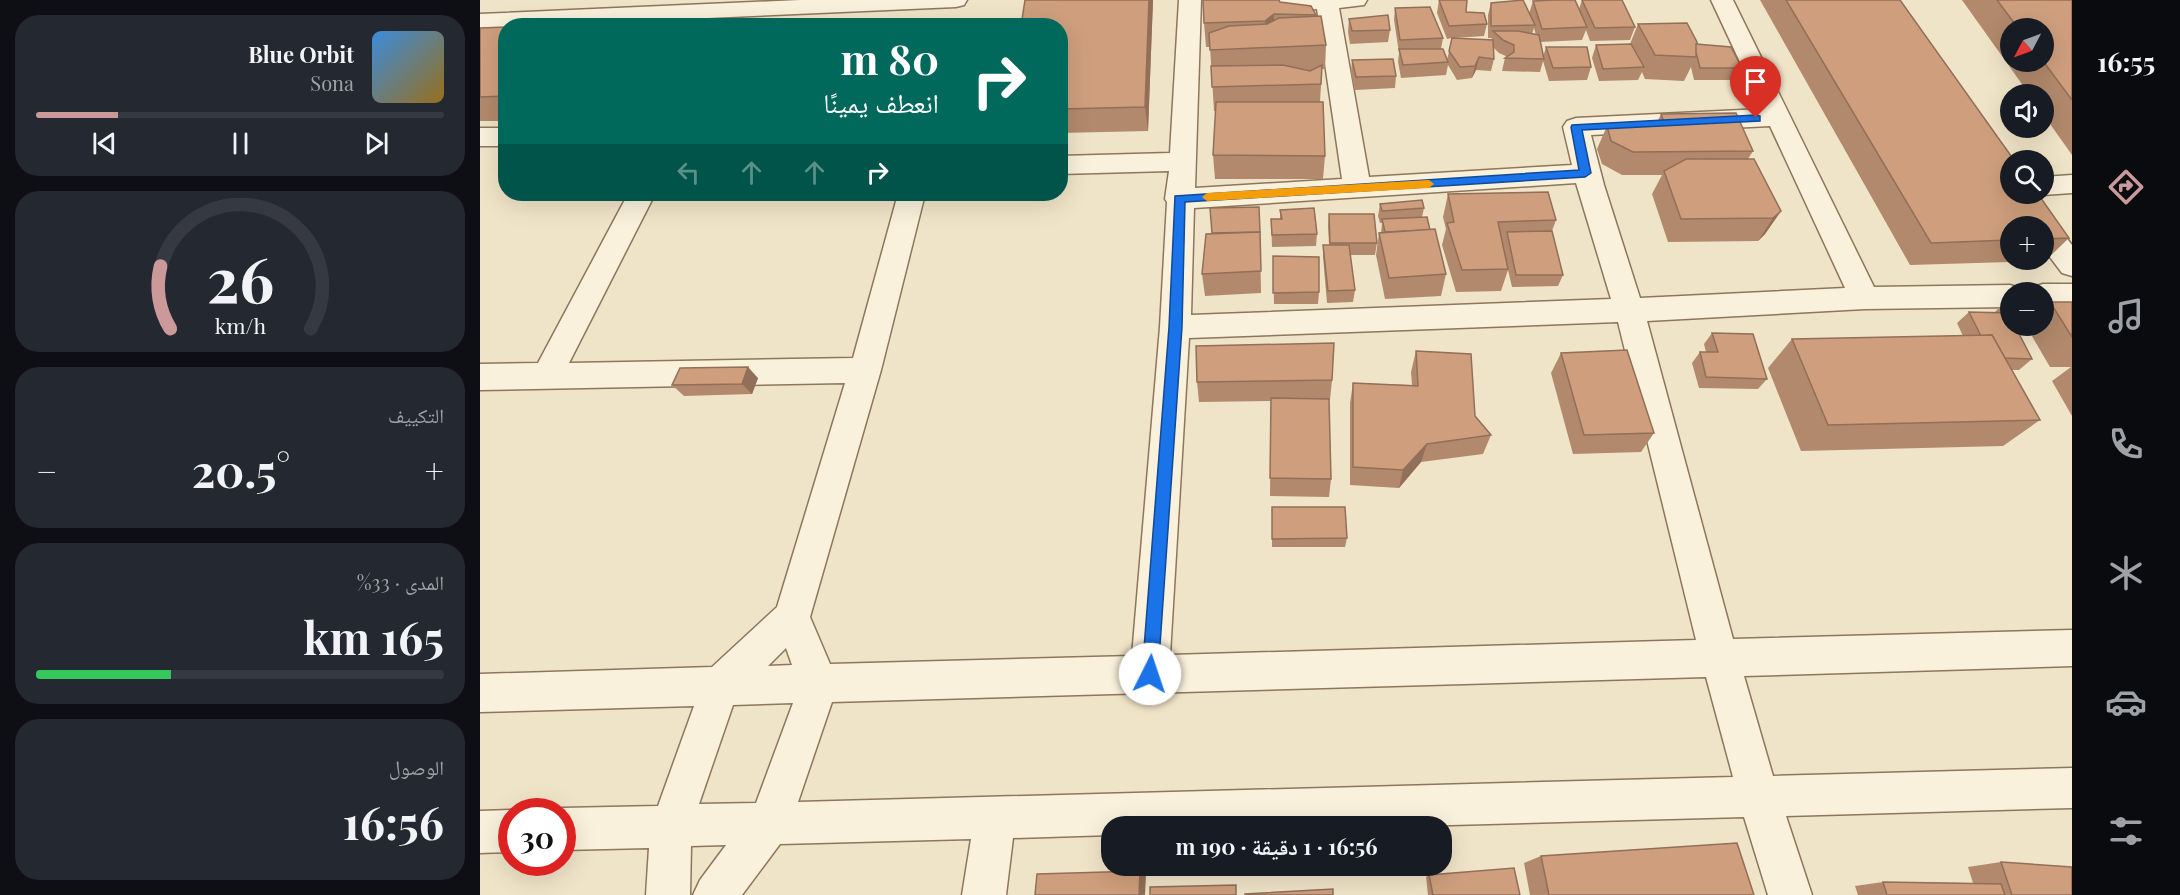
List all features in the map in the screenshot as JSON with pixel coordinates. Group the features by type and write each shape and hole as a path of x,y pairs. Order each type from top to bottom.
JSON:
{"street":[{"path":"502,18 566,9 735,18 956,0"},
{"path":"956,18 960,0"},
{"path":"1150,674 1175,327 1179,198 1204,7 1356,0"},
{"path":"1722,0 1865,298"},
{"path":"1327,2 1357,189"},
{"path":"480,21 498,18"},
{"path":"1778,117 1576,127 1585,173 1630,310 1757,797 1790,895"},
{"path":"480,137 498,137"},
{"path":"1068,165 1182,162"},
{"path":"1179,198 1357,189 1585,173"},
{"path":"2054,185 2072,184"},
{"path":"547,375 637,201"},
{"path":"669,895 670,826 720,686 792,617 865,370 910,201"},
{"path":"2054,242 2072,265"},
{"path":"2054,295 2072,295"},
{"path":"1175,327 1630,310 1865,298 2000,296"},
{"path":"480,376 865,370"},
{"path":"715,895 769,824 819,684 792,617"},
{"path":"480,693 2072,648"},
{"path":"576,829 2072,788"},
{"path":"984,895 995,818"},
{"path":"480,832 498,831"}],"building":[{"path":"1025,0 1149,0 1145,107 1068,109 1068,18 1022,18"},
{"path":"1203,0 1279,0 1311,6 1316,15 1274,14 1265,21 1204,23"},
{"path":"1439,0 1467,0 1466,12 1484,13 1487,24 1449,26"},
{"path":"1523,0 1535,25 1491,26 1491,3"},
{"path":"1575,0 1587,27 1542,29 1533,1"},
{"path":"1582,0 1622,0 1635,27 1595,28"},
{"path":"1786,0 1900,0 2007,150 2000,150 2000,204 2045,204 2054,216 2000,216 2000,240 1931,243"},
{"path":"1997,0 2072,0 2072,100 2051,72 2054,72 2054,18 2010,18"},
{"path":"1430,7 1443,38 1400,40 1395,8"},
{"path":"1388,15 1390,30 1352,31 1349,19"},
{"path":"1321,16 1326,45 1210,50 1209,33 1229,26 1267,24 1279,18"},
{"path":"1687,23 1697,42 1696,57 1655,55 1638,24"},
{"path":"498,27 498,96 480,97 480,28"},
{"path":"1493,31 1518,31 1539,35 1544,59 1505,58 1514,52 1514,45 1503,40"},
{"path":"1452,38 1493,40 1494,59 1479,57 1475,66 1460,67 1449,51"},
{"path":"1631,44 1644,67 1603,69 1596,45"},
{"path":"1696,44 1731,47 1742,68 1700,68"},
{"path":"1546,47 1587,47 1591,67 1553,68"},
{"path":"1399,49 1443,49 1448,62 1403,65"},
{"path":"1393,59 1396,76 1356,77 1352,60"},
{"path":"1283,65 1310,71 1322,65 1321,84 1212,87 1211,66"},
{"path":"1216,102 1323,102 1325,156 1213,155"},
{"path":"1736,113 1753,151 1633,152 1611,141 1607,126 1665,125 1661,114"},
{"path":"1686,159 1754,159 1781,211 1773,218 1681,219 1664,171"},
{"path":"1548,192 1556,220 1498,222 1508,269 1462,270 1447,223 1454,222 1448,194"},
{"path":"1422,200 1424,208 1382,211 1380,204"},
{"path":"1259,207 1260,232 1212,233 1210,208"},
{"path":"1314,208 1317,234 1272,235 1271,219 1282,219 1280,210"},
{"path":"1329,214 1374,214 1377,243 1330,243"},
{"path":"1427,217 1430,230 1385,232 1382,219"},
{"path":"2054,217 2069,238 2054,239"},
{"path":"1435,229 1446,274 1389,278 1379,233"},
{"path":"1552,231 1563,275 1516,275 1507,232"},
{"path":"1260,232 1261,271 1202,274 1206,234"},
{"path":"1323,245 1349,245 1355,290 1328,291"},
{"path":"1273,256 1319,257 1319,292 1273,293"},
{"path":"2054,302 2072,302 2072,337 2054,308"},
{"path":"1969,312 2000,313 2000,336 2020,336 2032,359 2005,358 1992,335 1981,336"},
{"path":"1712,333 1753,334 1767,379 1706,377 1700,352 1718,352"},
{"path":"1992,335 2040,420 1828,425 1792,339"},
{"path":"1334,343 1332,380 1197,382 1196,346"},
{"path":"1627,350 1654,433 1584,435 1561,353"},
{"path":"1416,351 1471,354 1475,416 1491,435 1427,444 1403,470 1353,467 1353,383 1418,386"},
{"path":"748,367 742,384 672,385 680,368"},
{"path":"1271,398 1329,399 1331,479 1270,478"},
{"path":"1272,507 1345,507 1347,538 1272,539"},
{"path":"1737,843 1754,895 1549,895 1541,856"},
{"path":"2001,862 2072,867 2072,895 2012,895"},
{"path":"1514,868 1520,895 1433,895 1429,876 1452,876 1452,873"},
{"path":"1101,872 1101,876 1140,876 1139,895 1035,895 1037,874"},
{"path":"1883,882 2001,884 2005,895 1887,895"},
{"path":"1236,885 1236,895 1150,895 1150,887"},
{"path":"1333,889 1333,895 1245,895 1245,894"}],"slow traffic":[{"path":"1207,197 1429,184"}],"route":[{"path":"1150,674 1175,327 1179,198 1357,189 1585,173 1576,127 1756,118"}]}
